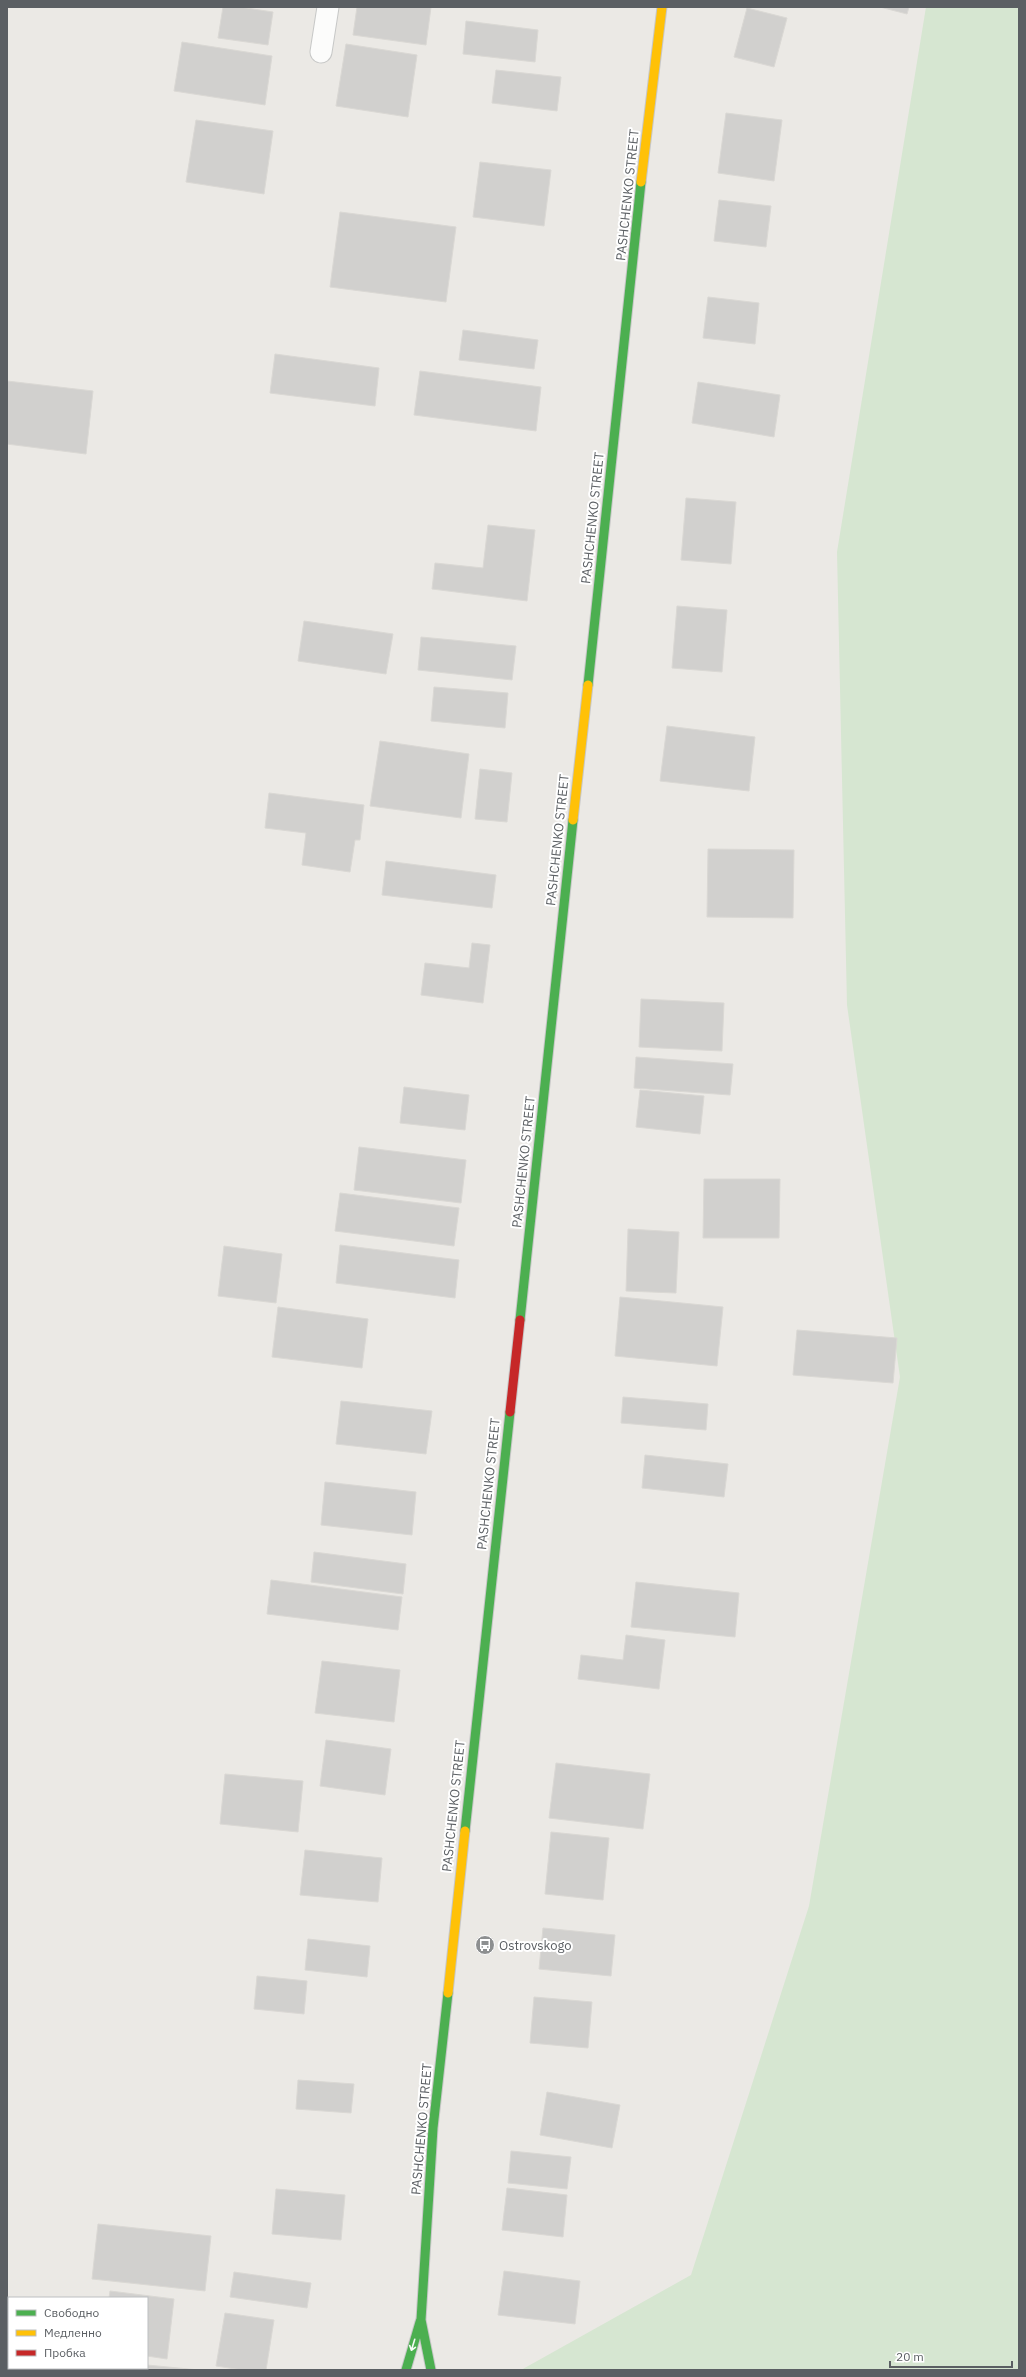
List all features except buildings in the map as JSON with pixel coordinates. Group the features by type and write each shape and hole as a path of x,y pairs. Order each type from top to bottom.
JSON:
{"street":[{"name":"PASHCHENKO STREET","path":"421,2320 433,2128 451,1941 662,7"},
{"path":"406,2370 421,2320"},
{"path":"421,2320 431,2370"}],"lane":[{"path":"321,52 328,7"}],"green space":[{"path":"926,7 1019,7 1019,2370 521,2370 691,2275 809,1906 900,1377 847,1005 837,552"}],"traffic: fast":[{"path":"588,685 641,182"},
{"path":"520,1320 573,820"},
{"path":"465,1831 510,1412"},
{"path":"431,2370 421,2320 433,2128 448,1993"},
{"path":"406,2370 420,2322"}],"traffic: slow":[{"path":"641,182 662,7"},
{"path":"573,820 588,685"},
{"path":"448,1993 465,1831"}],"traffic: jam":[{"path":"510,1412 520,1320"}],"place":[{"name":"Ostrovskogo","path":"485,1945"}]}
